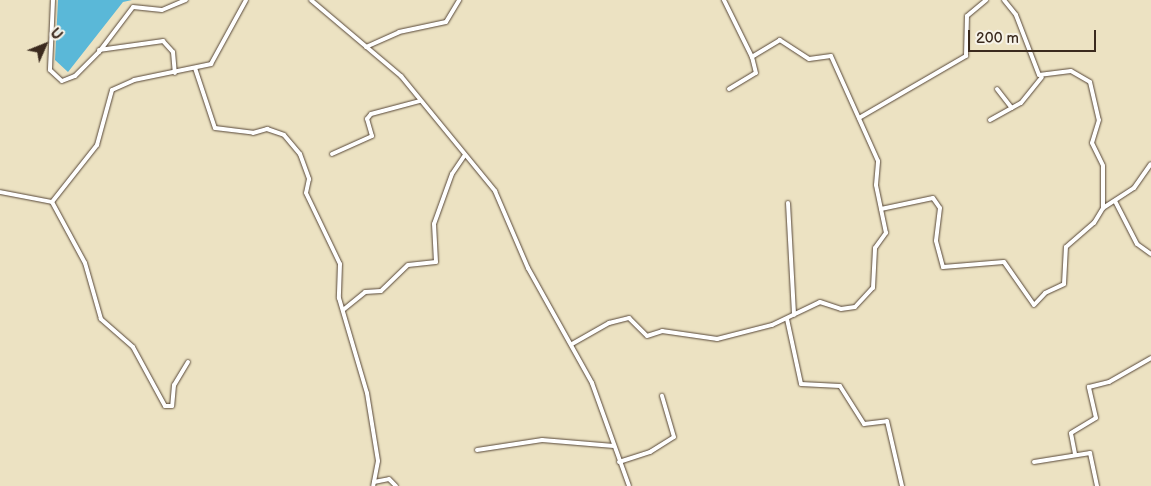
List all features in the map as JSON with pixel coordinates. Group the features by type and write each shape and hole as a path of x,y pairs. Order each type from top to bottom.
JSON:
{"street":[{"path":"53,0 50,70 54,77 62,81 75,76 100,50 134,8 162,10 186,0"},
{"path":"52,202 97,145 112,90 134,80 195,68 217,58 225,32 246,0"},
{"path":"311,0 402,76 464,156 495,191 528,268 572,344 629,486"},
{"path":"366,47 399,32 446,22 460,0"},
{"path":"724,0 740,41 752,57 756,73 729,89"},
{"path":"859,118 966,56 967,16 986,0"},
{"path":"1004,0 1016,15 1042,77"},
{"path":"572,344 624,319 633,319 647,336 662,331 708,340 787,319 820,302 849,309 870,294 874,248 886,233 881,209 877,154 831,56 808,60 780,40 752,57"},
{"path":"100,50 163,42 173,52 175,73"},
{"path":"195,68 215,128 253,133 267,129 284,135 300,154 309,179 306,193 340,264 338,288 367,393 378,461 373,484"},
{"path":"881,209 933,198 940,208 936,241 943,267 1004,262 1034,305 1045,293 1064,284 1066,247 1094,223 1102,208 1103,166 1092,143 1099,120 1090,82 1071,71 1042,77 1023,102 990,120"},
{"path":"997,89 1012,108"},
{"path":"332,154 372,136 367,119 371,114 420,101"},
{"path":"343,310 366,292 381,291 408,265 436,262 434,224 449,182 464,156"},
{"path":"1102,208 1134,188 1151,164"},
{"path":"0,192 52,202"},
{"path":"1115,201 1137,244 1151,254"},
{"path":"52,202 85,263 101,319 133,347 165,406 172,406 174,385 188,362"},
{"path":"788,203 794,315"},
{"path":"787,319 801,384 840,386 866,425 887,421 902,486"},
{"path":"1075,454 1071,432 1096,418 1089,388 1109,382 1151,358"},
{"path":"619,462 650,452 674,436 662,396"},
{"path":"477,450 542,440 614,446"},
{"path":"1034,462 1075,454 1094,457 1097,486"},
{"path":"373,484 388,479 396,486"}],"water":[{"path":"58,0 132,0 123,2 68,72 55,60"}]}
